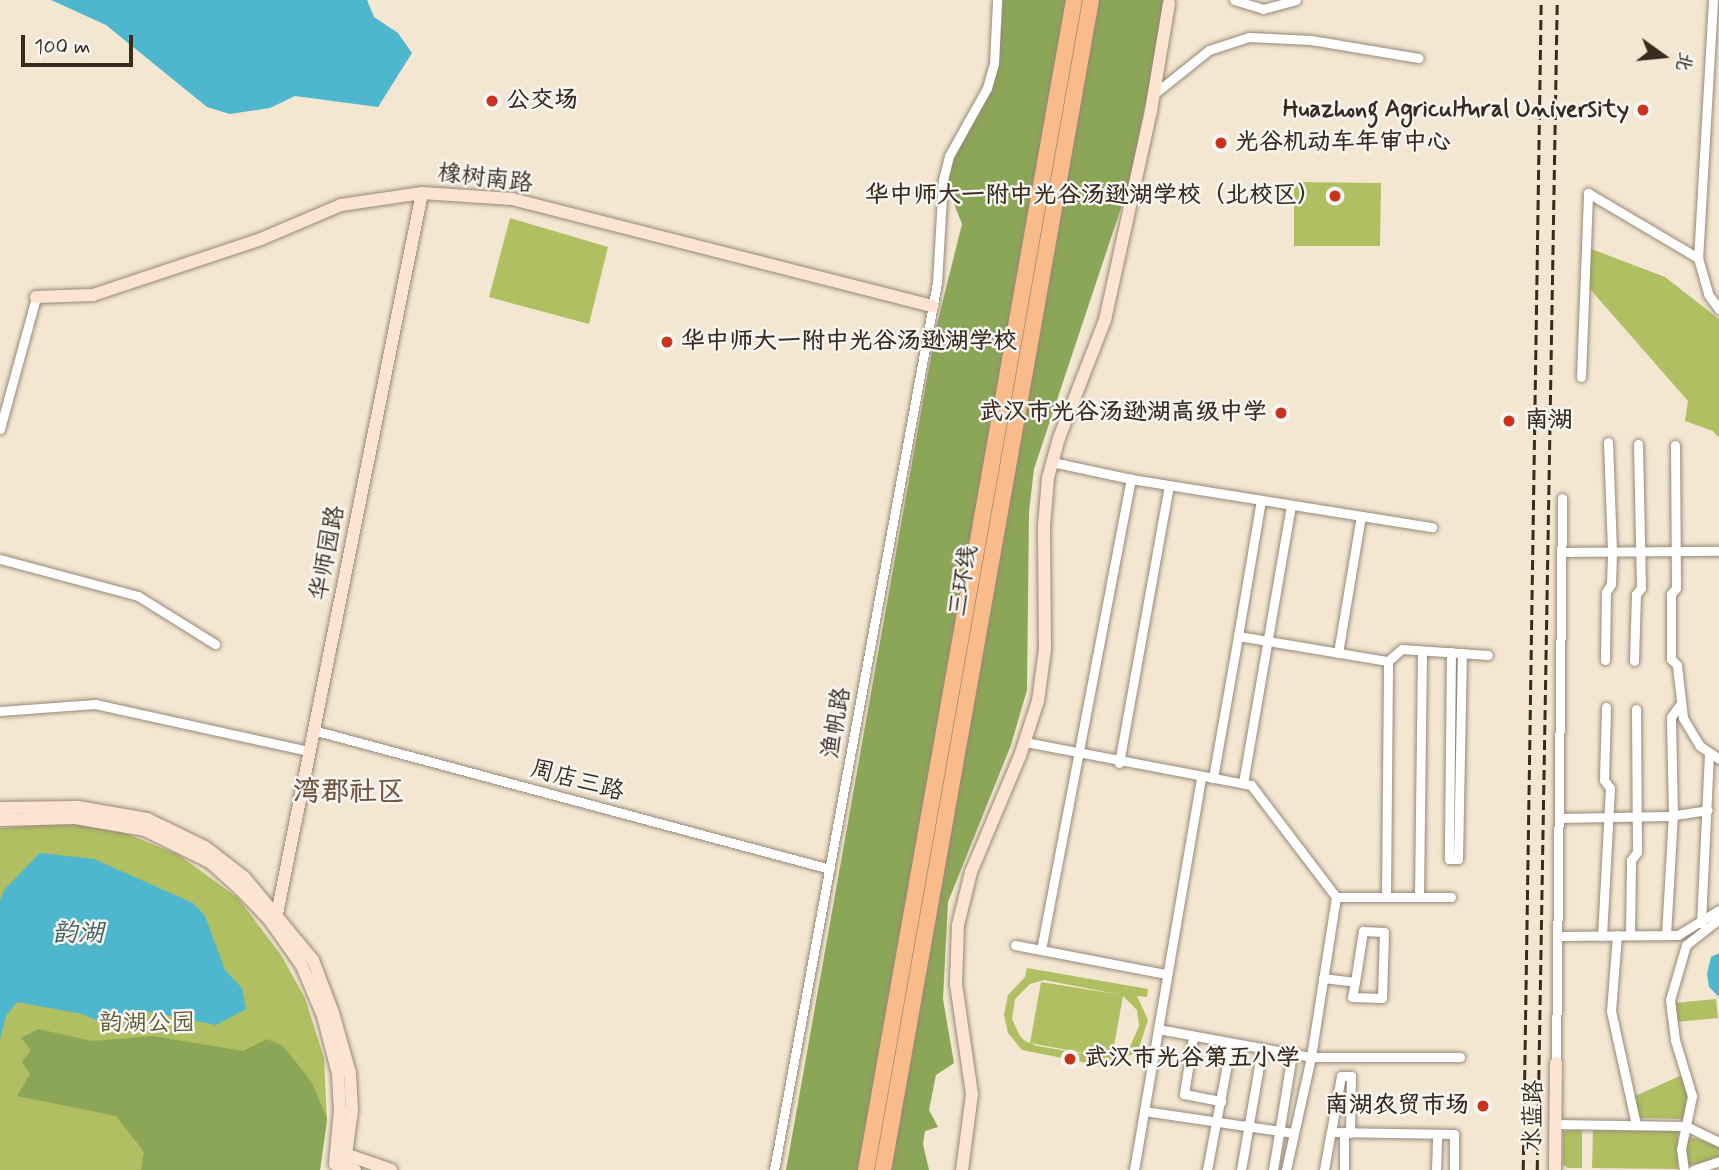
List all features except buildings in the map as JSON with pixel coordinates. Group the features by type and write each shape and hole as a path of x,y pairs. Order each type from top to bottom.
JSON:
{"highway":[{"name":"三环线","path":"866,1170 1074,0"},
{"name":"三环线","path":"883,1170 1091,0"}],"street":[{"name":"渔帆路","path":"774,1170 937,283 943,180 953,146 987,88 994,64 997,0"},
{"path":"1234,0 1263,9 1296,0"},
{"path":"1713,0 1698,258 1708,294 1719,309"},
{"path":"962,1170 972,1094 956,984 958,925 971,872 1025,742 1044,664 1044,526 1052,462 1101,334 1154,94 1171,1"},
{"path":"1154,94 1209,50 1249,37 1311,40 1419,58"},
{"name":"橡树南路","path":"36,297 93,295 261,239 341,205 422,193 512,199 933,306"},
{"name":"华师园路","path":"273,916 422,193"},
{"path":"1581,377 1588,193 1698,258"},
{"path":"0,429 36,297"},
{"path":"1605,660 1606,592 1611,584 1612,551 1608,442"},
{"path":"1634,661 1641,551 1638,444"},
{"path":"1675,445 1677,551 1671,659 1677,665 1679,706 1691,733 1709,754 1719,759"},
{"path":"1052,462 1131,480 1432,527"},
{"path":"1041,950 1075,753 1131,480"},
{"path":"1119,763 1170,486"},
{"path":"1556,1063 1562,498"},
{"path":"1213,778 1261,500"},
{"path":"1243,783 1292,505"},
{"path":"1338,653 1361,516"},
{"path":"1561,552 1719,551"},
{"path":"0,559 138,596 215,644"},
{"path":"1238,636 1388,662"},
{"path":"1386,897 1388,662 1402,649 1488,655"},
{"path":"1419,897 1422,650"},
{"path":"1455,743 1449,859 1458,859 1456,653"},
{"path":"0,711 95,704 309,751"},
{"path":"1666,935 1673,816 1671,717 1679,706"},
{"path":"1602,936 1611,788 1604,780 1606,707"},
{"path":"1630,935 1638,817 1636,709"},
{"name":"周店三路","path":"313,730 830,869"},
{"path":"1025,742 1119,763 1251,785 1336,897 1311,1057 1286,1170"},
{"path":"1701,923 1709,754"},
{"path":"1134,1170 1201,777"},
{"path":"0,808 78,807 148,819 205,847 244,877 273,916 313,960 342,1041 352,1110 342,1164 391,1170"},
{"path":"1559,818 1673,816 1707,810"},
{"path":"0,820 75,818 145,830 210,862 273,916"},
{"path":"1336,897 1451,897"},
{"path":"1558,936 1687,933 1719,910"},
{"path":"1684,1170 1681,1149 1692,1096 1675,1040 1670,1000 1686,946 1719,919"},
{"path":"1363,931 1384,932 1382,998 1352,998 1354,982 1363,931"},
{"path":"1617,935 1609,989 1611,1011 1636,1125"},
{"path":"1015,945 1166,974"},
{"path":"1323,978 1354,982"},
{"path":"1158,1029 1311,1057 1460,1057"},
{"path":"1193,1037 1184,1094 1221,1101"},
{"path":"1207,1170 1231,1043"},
{"path":"1241,1170 1262,1049"},
{"path":"1273,1170 1292,1054"},
{"path":"1347,1076 1348,1057"},
{"name":"水蓝路","path":"1555,1170 1556,1063"},
{"path":"1324,1170 1342,1076 1351,1076 1344,1170"},
{"path":"1144,1111 1248,1129 1293,1133"},
{"path":"1555,1124 1686,1126 1719,1142"},
{"path":"1331,1132 1454,1134 1454,1170"},
{"path":"1436,1170 1437,1134"},
{"path":"1693,1170 1719,1161"}],"green space":[{"path":"1003,0 1163,0 1165,7 1130,181 1034,469 1029,512 1027,690 1011,745 948,902 943,999 954,1063 936,1075 929,1110 938,1127 925,1131 923,1144 929,1170 786,1170 936,328 962,224 945,181 961,134 987,99 999,62"},
{"path":"1294,182 1381,183 1380,246 1294,246"},
{"path":"510,218 608,247 589,324 489,297"},
{"path":"1581,245 1665,277 1719,319 1719,438 1713,431 1685,421 1688,401 1583,281"},
{"name":"韵湖公园","path":"68,823 120,831 179,855 238,898 281,955 305,998 324,1058 327,1122 320,1170 0,1170 0,828"},
{"path":"1027,968 1148,989 1147,997 1137,996 1148,1020 1138,1051 1107,1067 1022,1050 1008,1033 1004,1015 1008,995 1025,977","holes":["1044,980 1122,995 1041,982 1030,1043 1110,1058 1037,1046 1025,1041 1020,1036 1012,1019 1015,999 1030,984","1123,996 1137,1010 1139,1026 1129,1049 1112,1057"]},
{"path":"1716,999 1718,1018 1677,1022 1675,1003"},
{"path":"38,1029 92,1041 153,1036 243,1051 267,1039 283,1046 311,1081 327,1118 320,1170 141,1170 144,1152 116,1116 17,1096 30,1074 22,1062 31,1050 21,1038"},
{"path":"1684,1074 1689,1096 1684,1119 1638,1118 1633,1097"},
{"path":"1582,1130 1582,1168 1568,1168 1563,1165 1563,1131"},
{"path":"1593,1130 1678,1131 1678,1169 1592,1168"},
{"path":"1686,1136 1719,1145 1719,1159 1685,1166"}],"water":[{"path":"51,0 367,0 374,17 398,33 412,53 378,107 295,96 270,108 230,114 207,107 106,25"},
{"name":"韵湖","path":"40,853 94,859 193,903 205,916 225,970 242,988 246,1009 216,1025 145,1011 108,1025 82,1014 17,1002 6,1016 0,1039 0,900 5,889"},
{"path":"1719,953 1719,997 1709,987 1707,974 1711,957"}],"railway":[{"path":"1523,1170 1541,0"},
{"path":"1537,1170 1557,0"}],"place":[{"name":"公交场","path":"492,101"},
{"name":"Huazhong Agricultural University","path":"1643,110"},
{"name":"光谷机动车年审中心","path":"1221,143"},
{"name":"华中师大一附中光谷汤逊湖学校（北校区）","path":"1335,196"},
{"name":"华中师大一附中光谷汤逊湖学校","path":"667,342"},
{"name":"武汉市光谷汤逊湖高级中学","path":"1281,413"},
{"name":"南湖","path":"1509,421"},
{"name":"武汉市光谷第五小学","path":"1070,1059"},
{"name":"南湖农贸市场","path":"1483,1106"}],"district":[{"name":"湾郡社区","path":"349,793"}]}
